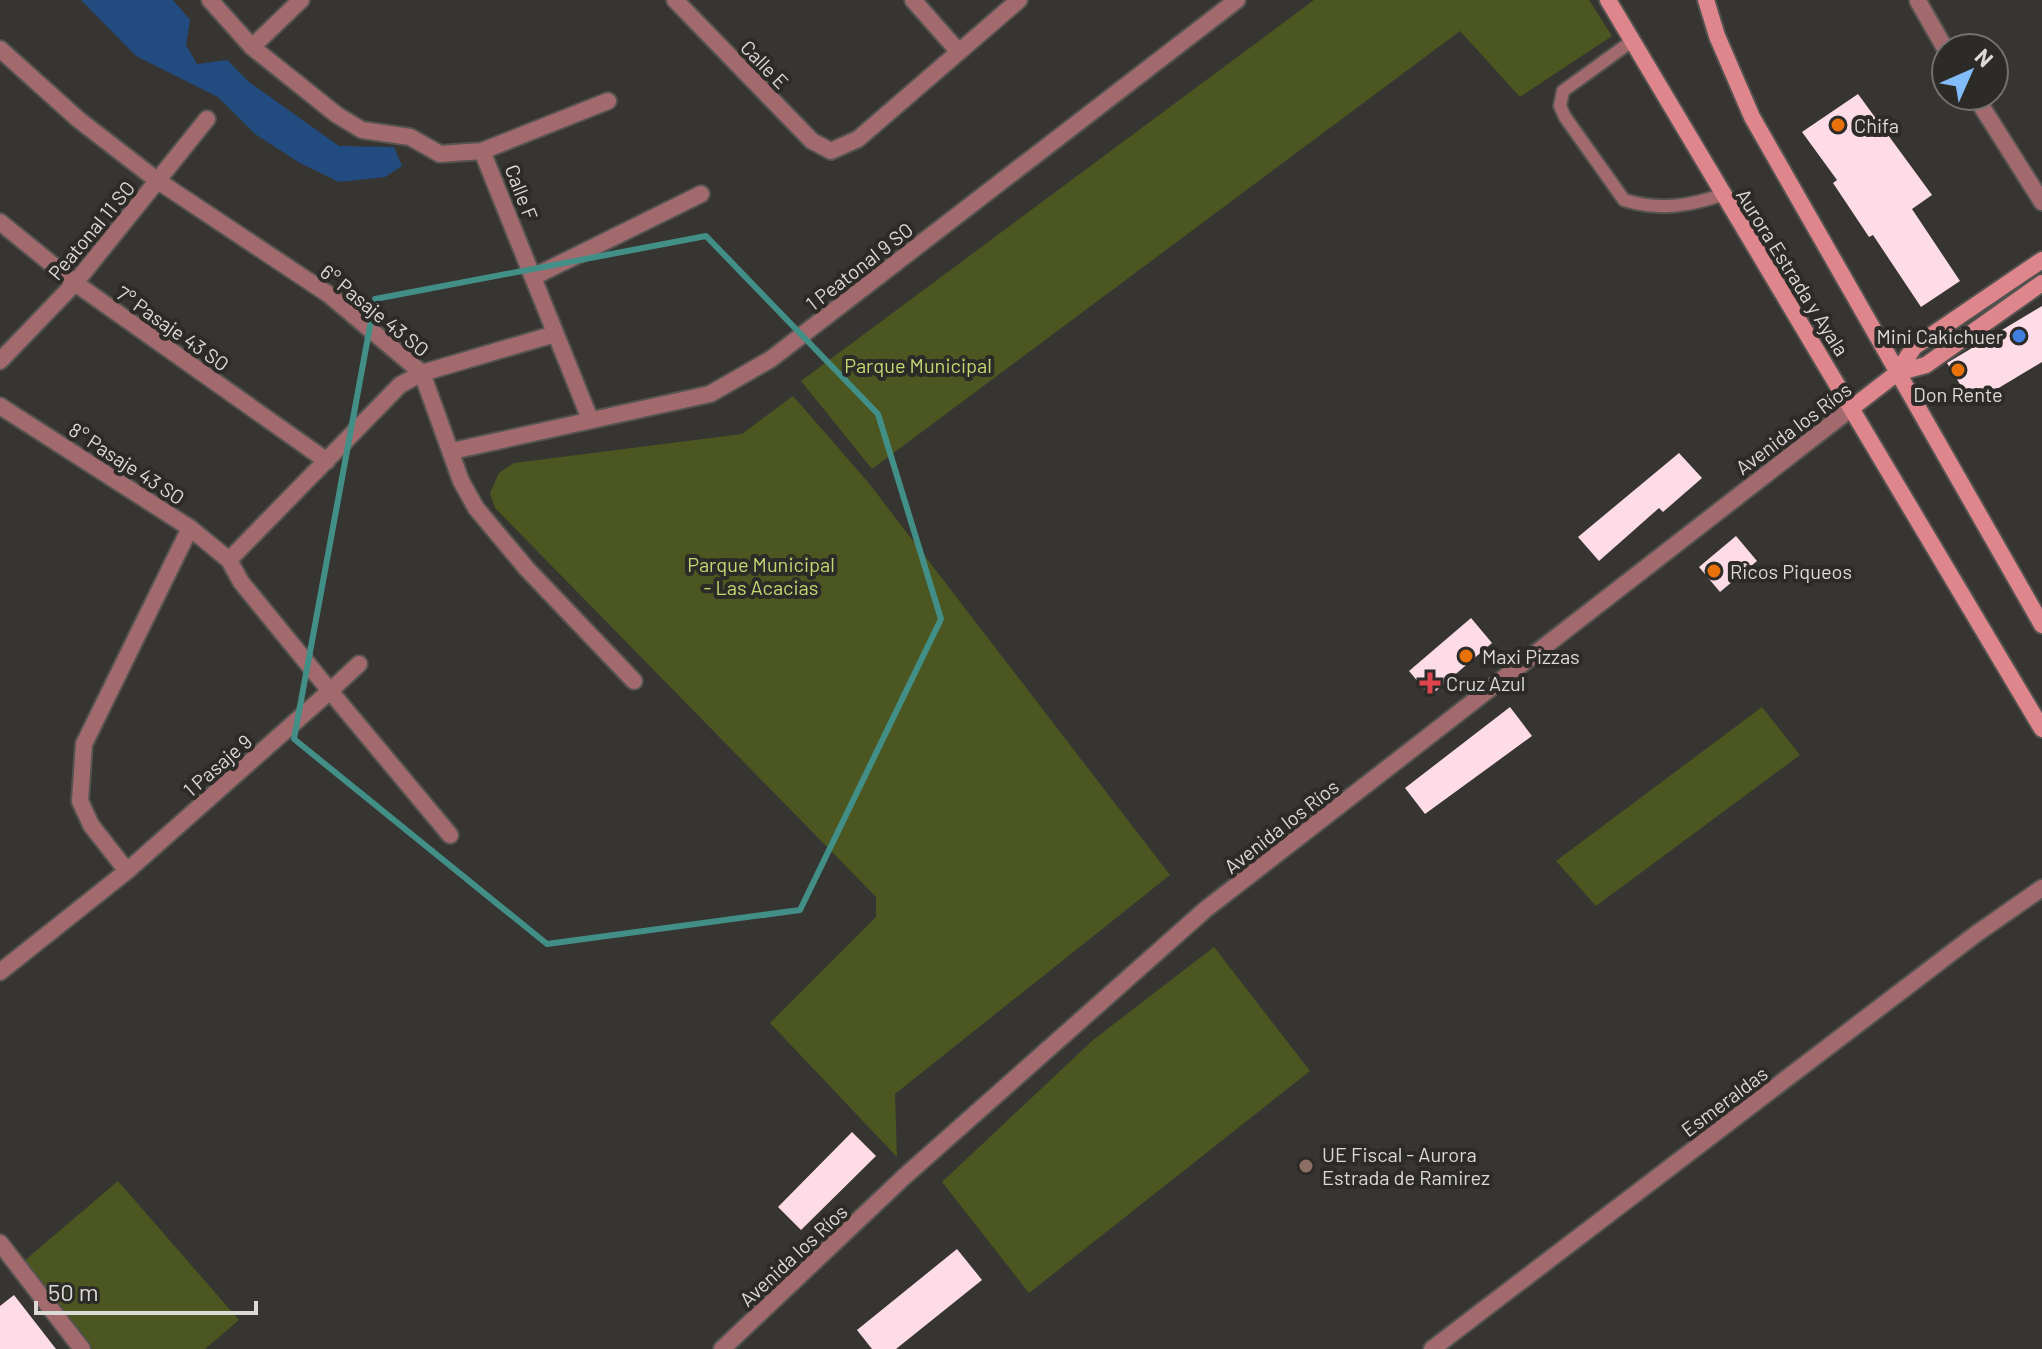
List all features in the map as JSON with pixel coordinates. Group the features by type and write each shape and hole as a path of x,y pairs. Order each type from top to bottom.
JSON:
{"main road":[{"name":"Aurora Estrada y Ayala","path":"1608,0 2042,729"},
{"name":"Aurora Estrada y Ayala","path":"1706,0 1717,36 1752,117 2042,625"},
{"name":"Avenida los Ríos","path":"1853,407 1897,373 1914,347 2042,260"},
{"name":"Avenida los Ríos","path":"1897,373 1926,365 2042,283"}],"street":[{"name":"Calle F","path":"210,0 252,47 337,115 362,130 410,137 440,154 482,151 590,419"},
{"path":"252,47 301,0"},
{"name":"Calle E","path":"675,0 812,141 831,151 858,139 959,52"},
{"path":"913,0 959,52 1019,0"},
{"name":"1 Peatonal 9 SO","path":"452,451 568,428 590,419 710,394 771,359 1237,0"},
{"path":"1918,1 1936,32"},
{"name":"6° Pasaje 43 SO","path":"0,49 79,120 158,181 328,294 422,373 461,481 476,508 527,569 634,681"},
{"path":"482,151 608,101"},
{"path":"1985,112 2042,202"},
{"name":"Peatonal 11 SO","path":"0,361 75,283 207,119"},
{"path":"533,277 701,194"},
{"name":"7° Pasaje 43 SO","path":"0,222 75,283 327,461"},
{"path":"450,835 241,582 229,560 400,385 422,373 555,334"},
{"name":"8° Pasaje 43 SO","path":"0,406 190,528 229,560"},
{"name":"Avenida los Ríos","path":"722,1349 917,1165 1206,909 1853,407"},
{"path":"127,871 91,825 80,801 84,744 190,528"},
{"name":"1 Pasaje 9","path":"0,972 127,871 359,664"},
{"name":"Esmeraldas","path":"1432,1349 1976,934 2042,888"},
{"path":"1,1246 82,1349"}],"lane":[{"path":"1632,41 1563,91 1560,106 1565,117 1624,200 1663,208 1686,207 1722,195"}],"highlighted area":[{"path":"706,236 878,414 941,619 800,910 547,944 294,739 375,299"}],"green space":[{"name":"Parque Municipal","path":"1314,0 1589,0 1612,36 1520,97 1460,31 872,469 801,381"},
{"name":"Parque Municipal - Las Acacias","path":"793,396 868,482 1170,875 895,1094 897,1157 770,1023 876,917 876,897 495,508 490,493 499,473 514,463 742,434"},
{"path":"1762,707 1800,755 1596,906 1556,861"},
{"path":"1214,947 1310,1071 1029,1293 942,1182 1093,1040"},
{"path":"118,1181 239,1320 205,1349 93,1349 24,1261"}],"water":[{"path":"81,0 173,0 190,20 186,45 197,64 227,60 249,82 339,146 394,147 402,166 385,177 339,182 300,163 255,134 218,97 136,56"}],"building":[{"path":"1858,94 1932,195 1912,209 1960,281 1921,307 1873,235 1869,237 1833,183 1837,180 1802,132"},
{"path":"2042,306 2042,362 1972,404 1947,363"},
{"path":"1679,453 1702,478 1663,512 1659,508 1599,561 1578,537"},
{"path":"1736,536 1757,561 1720,592 1699,567"},
{"path":"1471,618 1492,643 1430,696 1409,671"},
{"path":"1510,707 1532,736 1425,814 1405,788"},
{"path":"852,1132 876,1156 801,1230 778,1207"},
{"path":"957,1249 982,1280 896,1349 872,1349 857,1330"},
{"path":"14,1295 56,1349 0,1349 0,1306"}],"place":[{"name":"Chifa","path":"1838,125"},
{"name":"Mini Cakichuer","path":"2019,336"},
{"name":"Don Rente","path":"1958,370"},
{"name":"Ricos Piqueos","path":"1714,571"},
{"name":"Maxi Pizzas","path":"1466,656"},
{"name":"Cruz Azul","path":"1430,683"},
{"name":"UE Fiscal - Aurora Estrada de Ramirez","path":"1306,1166"}]}
